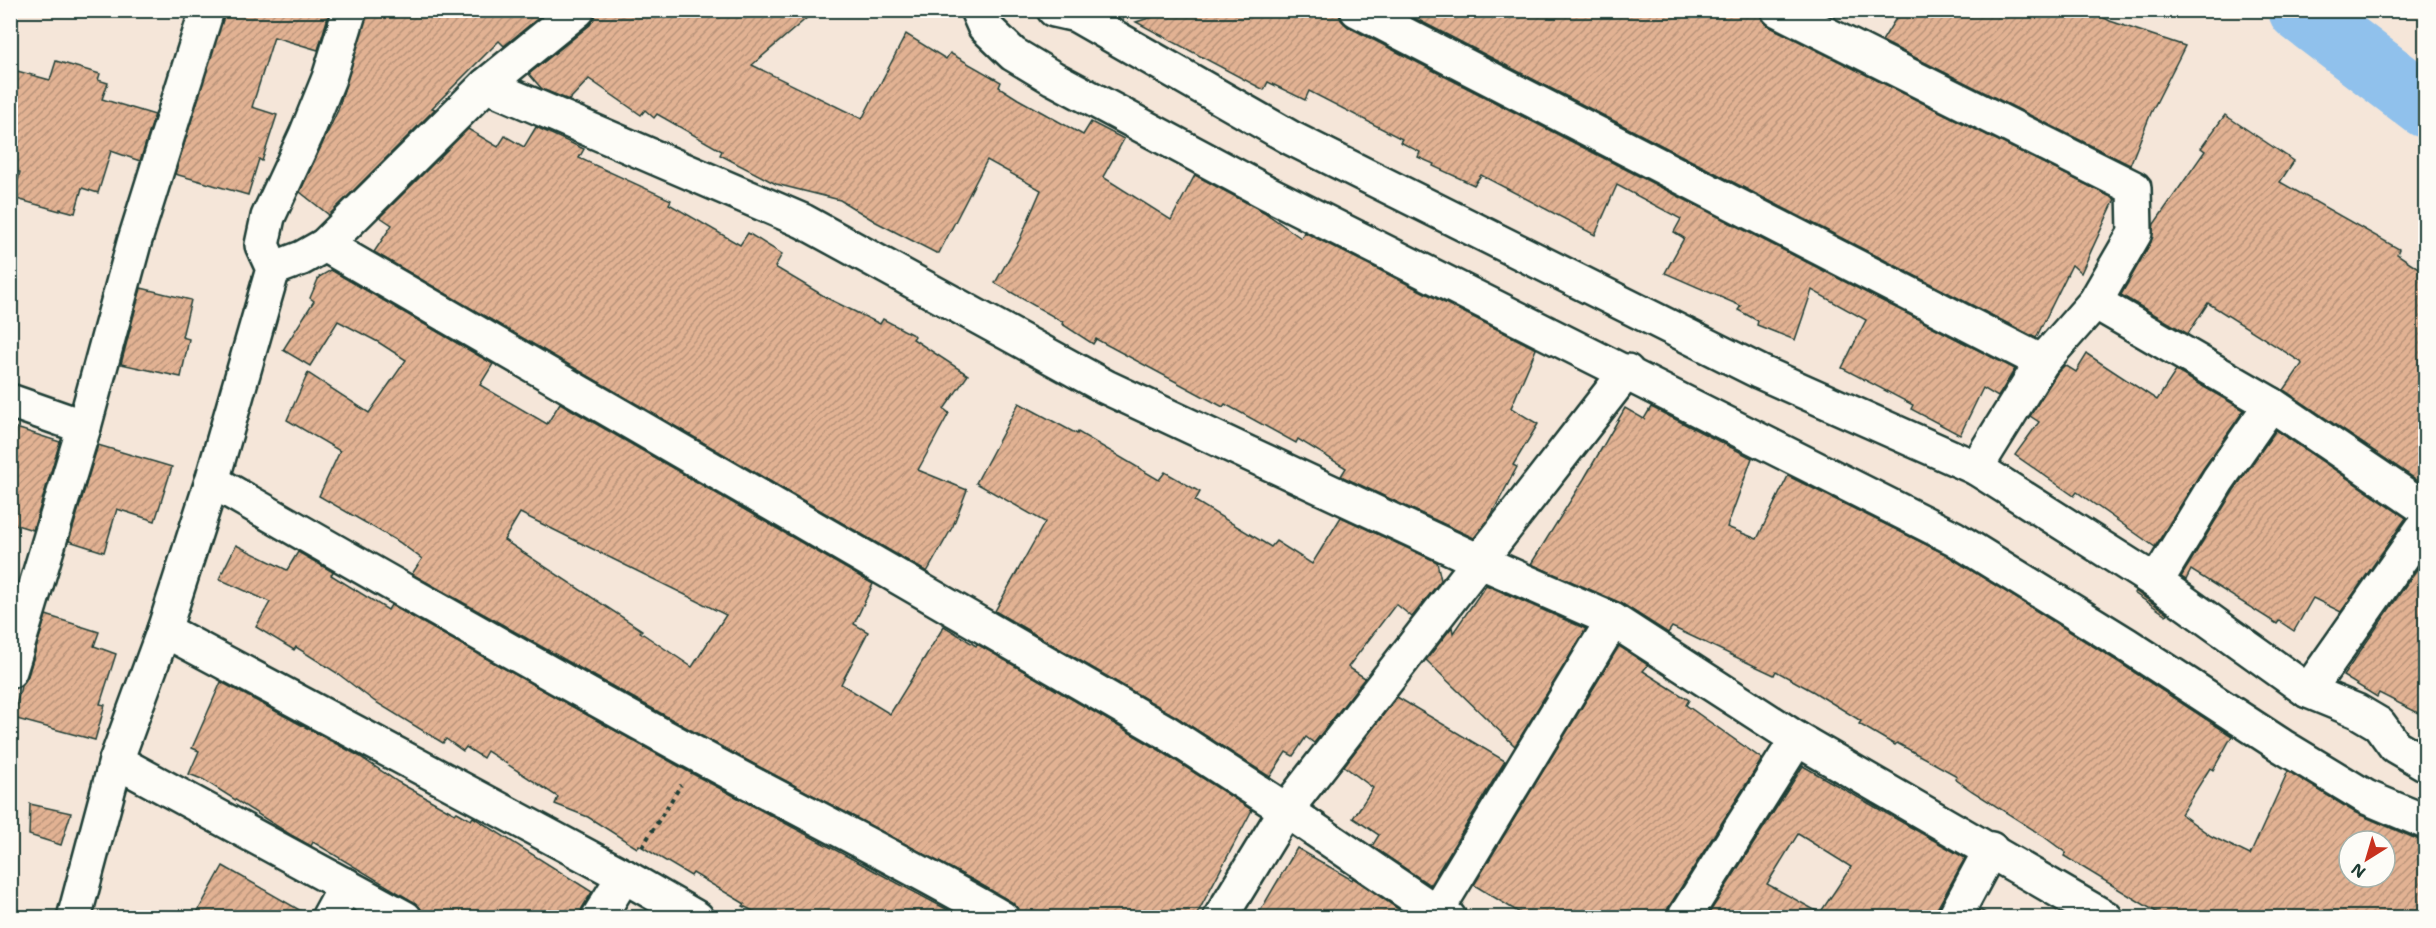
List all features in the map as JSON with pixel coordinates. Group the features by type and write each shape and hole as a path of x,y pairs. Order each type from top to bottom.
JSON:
{"street":[{"path":"10,671 84,427 134,243 207,10"},
{"path":"74,918 116,761 164,630 212,481 273,269 262,244 268,217 325,88 350,10"},
{"path":"273,269 302,258 325,245 486,85 578,10"},
{"path":"977,10 984,26 1013,54 1053,78 1266,192 1627,371 1954,538 2366,797 2426,822"},
{"path":"1357,10 2042,362"},
{"path":"1075,12 1301,143 1760,372 1976,468 2156,582 2308,691 2357,711 2379,724 2395,746 2426,764"},
{"path":"1791,14 2134,188 2135,234 2095,302 2042,362 1976,468"},
{"path":"486,85 802,221 1106,387 1479,561 1613,620 1797,739 1991,849 2106,918"},
{"path":"325,245 1166,732 1442,915 1613,620"},
{"path":"2095,302 2271,404 2426,509"},
{"path":"1220,918 1286,810 1627,371"},
{"path":"10,401 84,427"},
{"path":"2156,582 2218,480 2271,404"},
{"path":"212,481 443,614 699,756 933,878 1002,918"},
{"path":"2308,691 2426,524"},
{"path":"164,630 624,876 697,918"},
{"path":"1684,918 1797,739"},
{"path":"116,761 405,918"},
{"path":"1954,918 1991,849"},
{"path":"598,918 624,876"},
{"path":"328,918 346,885"}],"path":[{"path":"624,876 699,756"}],"building":[{"path":"225,10 330,10 318,50 274,37 252,107 277,115 262,161 259,159 248,195 175,174"},
{"path":"368,10 548,10 504,46 499,41 329,215 300,192 338,110"},
{"path":"596,10 816,10 752,65 862,119 906,34 946,59 950,53 1001,82 999,87 1018,99 1083,135 1091,122 1124,139 1103,177 1171,220 1195,175 1264,212 1301,238 1304,232 1536,349 1511,408 1538,424 1513,465 1517,467 1489,519 1474,538 1341,476 1346,468 1298,439 1296,443 1225,404 1223,407 1096,339 1093,344 1062,324 1063,322 995,283 1019,241 1041,190 987,160 939,253 936,253 876,222 840,200 776,184 720,155 722,151 657,114 654,118 645,110 641,115 589,79 569,100 542,89 529,74 590,25"},
{"path":"1175,10 1338,10 1341,20 1348,27 2015,369 1998,397 1983,388 1960,435 1911,409 1913,405 1842,368 1866,320 1812,290 1795,340 1757,325 1758,321 1738,310 1741,306 1665,273 1684,238 1674,232 1681,219 1617,185 1595,235 1481,175 1474,185 1433,166 1434,164 1418,157 1420,152 1400,142 1402,139 1309,91 1305,100 1268,82 1264,90 1136,22"},
{"path":"1399,10 1759,10 1762,20 1770,27 2115,199 2081,273 2072,265 2036,338"},
{"path":"1901,10 2090,10 2110,21 2185,46 2151,113 2130,165 1882,41"},
{"path":"56,61 100,74 98,80 108,83 102,99 155,115 140,161 111,151 98,193 82,188 75,213 13,198 20,172 10,170 10,69 50,80"},
{"path":"2225,115 2294,161 2280,182 2399,249 2397,254 2426,273 2426,486 2284,390 2302,364 2301,362 2208,303 2188,334 2121,295 2151,242 2154,224 2205,151 2201,148"},
{"path":"536,127 584,149 579,158 671,200 669,204 740,245 748,233 782,254 775,267 829,299 880,324 883,319 915,336 913,339 968,375 944,409 949,413 918,470 967,490 953,526 927,572 374,252 392,225 380,217 468,129 498,147 505,136 524,147"},
{"path":"331,270 493,364 480,385 547,424 560,403 873,584 854,624 868,632 841,684 890,714 944,626 1156,748 1252,810 1195,918 1021,918 1012,902 707,739 412,574 422,559 399,542 319,496 340,451 287,420 308,373 369,413 406,360 338,321 310,366 283,350 314,301 310,298 319,277","holes":["520,513 726,615 692,667 640,632 642,630 504,540"]},
{"path":"141,288 191,300 182,337 189,339 181,377 121,364"},
{"path":"2087,354 2157,400 2176,371 2244,410 2203,469 2155,547 2077,492 2074,496 2015,455 2039,422 2030,416 2057,373 2065,365 2076,372"},
{"path":"1019,403 1077,434 1078,432 1159,480 1165,472 1200,492 1195,501 1271,547 1276,541 1312,564 1341,517 1437,562 1441,580 1412,617 1396,604 1348,667 1365,678 1314,743 1306,737 1293,756 1286,752 1270,777 1175,716 995,611 1045,522 976,483"},
{"path":"1651,407 1752,458 1727,527 1757,539 1788,476 1945,554 2232,736 2213,770 2210,768 2181,814 2211,836 2250,855 2288,771 2356,813 2393,829 2337,829 2337,889 2397,889 2397,831 2426,843 2426,918 2166,918 2064,856 2066,853 2043,836 1955,779 1957,776 1859,724 1861,721 1814,692 1776,671 1774,675 1672,627 1668,633 1621,603 1531,564 1625,408 1644,419"},
{"path":"10,426 60,442 33,530 10,523"},
{"path":"2276,430 2406,518 2341,612 2313,598 2294,631 2279,621 2277,624 2191,570 2186,580 2181,577 2234,490"},
{"path":"98,445 172,467 155,521 117,509 104,552 69,541"},
{"path":"236,545 287,570 298,552 333,572 331,575 388,610 391,605 689,772 963,918 767,918 743,906 745,904 693,873 691,876 639,845 637,848 588,817 555,804 558,797 487,751 483,758 466,747 463,751 446,739 443,743 374,701 337,673 296,647 294,650 256,627 270,602 219,579"},
{"path":"2426,556 2426,717 2379,693 2377,697 2343,676"},
{"path":"1486,585 1586,629 1515,746 1426,660 1452,627 1453,633"},
{"path":"2135,591 2167,613 2166,615 2134,593"},
{"path":"46,615 99,632 94,646 116,654 100,704 105,705 95,740 13,718 21,686 28,676"},
{"path":"1619,646 1648,665 1643,671 1689,700 1686,705 1762,759 1668,908 1665,918 1528,918 1474,885"},
{"path":"221,682 359,756 398,782 455,814 457,812 471,820 473,817 592,892 579,918 424,918 421,909 414,902 313,842 311,846 291,835 204,780 189,774 199,751 192,748"},
{"path":"1397,697 1505,761 1430,885 1372,846 1379,835 1353,818 1373,788 1344,766"},
{"path":"1803,766 1965,858 1937,909 1935,918 1706,918","holes":["1798,834 1851,867 1820,913 1767,884"]},
{"path":"30,804 71,813 61,845 29,835"},
{"path":"1297,848 1352,880 1353,878 1411,918 1256,918"},
{"path":"223,866 310,916 309,918 194,918"},
{"path":"1980,910 1994,918 1976,918"}],"waterway":[{"path":"2300,10 2426,106"}]}
